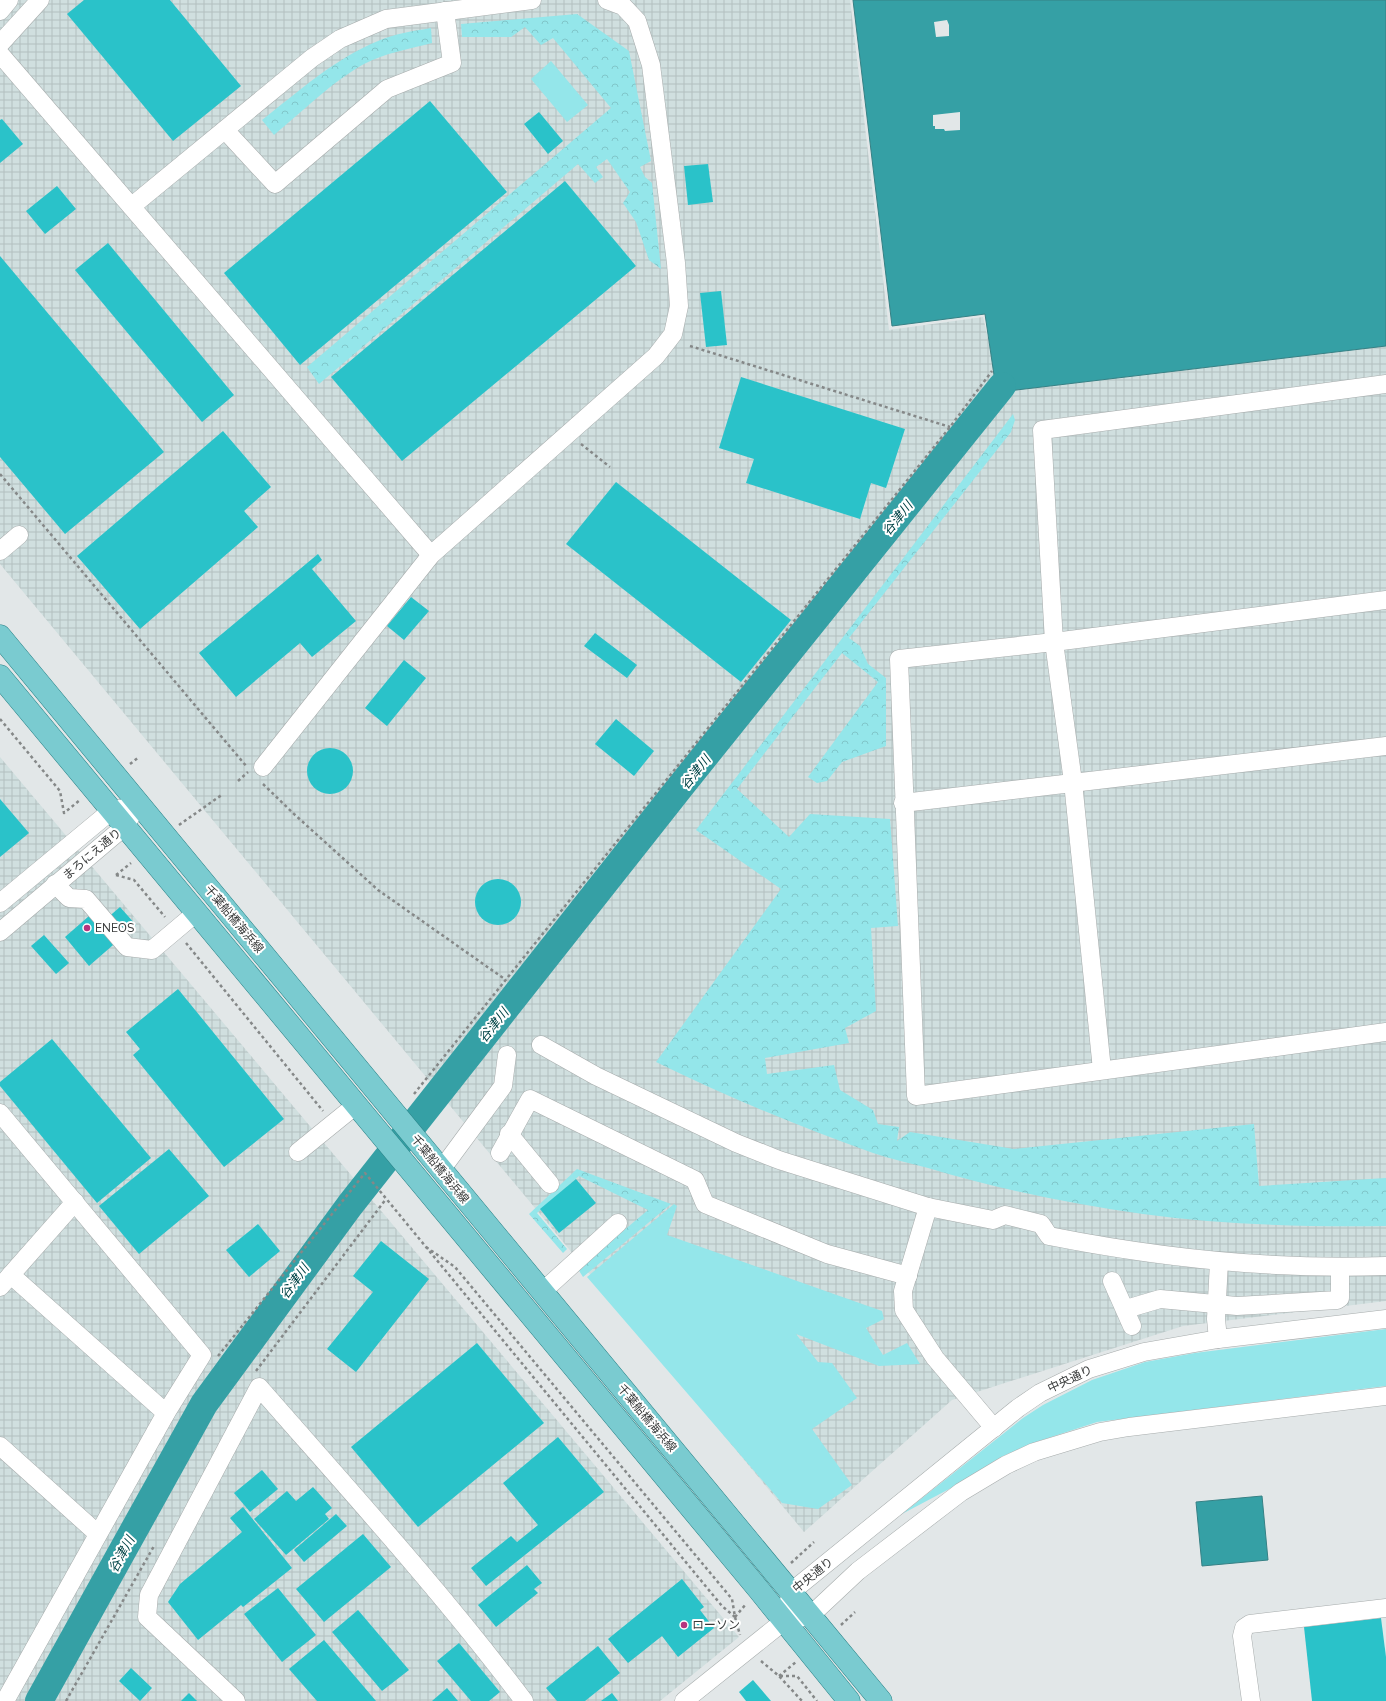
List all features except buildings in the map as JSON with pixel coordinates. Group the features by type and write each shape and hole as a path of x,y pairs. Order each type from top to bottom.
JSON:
{"main road":[{"name":"千葉船橋海浜線","path":"0,636 881,1701"},
{"name":"千葉船橋海浜線","path":"0,676 849,1701"}],"street":[{"path":"0,11 9,0"},
{"path":"0,44 40,0"},
{"path":"132,206 312,58 340,39 386,19 532,0"},
{"path":"257,773 431,555 656,356 673,334 679,306 651,65 637,21 635,7 623,6 608,0"},
{"path":"225,130 275,184 387,89 452,64 445,11"},
{"path":"0,54 431,555"},
{"path":"1102,1070 1073,782 1054,642 1042,430 1386,384"},
{"path":"0,551 19,535"},
{"path":"1386,600 1054,642 899,658 903,803 916,1096 1386,1032"},
{"path":"903,803 1386,746"},
{"name":"まろにえ通り","path":"0,903 139,804"},
{"name":"まろにえ通り","path":"0,932 56,884 118,819"},
{"path":"56,884 69,898 86,899 127,947 152,950 196,913"},
{"path":"541,1045 596,1076 736,1142 779,1160 928,1207 993,1220 1005,1216 1041,1224 1049,1236 1108,1248 1219,1262 1340,1268 1386,1266"},
{"path":"441,1170 503,1086 506,1055"},
{"path":"503,1086 695,1180 705,1204 827,1254 908,1276"},
{"path":"500,1153 509,1134 530,1099"},
{"path":"298,1152 356,1105"},
{"path":"0,1113 202,1355 166,1413 4,1701"},
{"path":"509,1134 550,1184"},
{"path":"75,1202 6,1281 166,1413"},
{"path":"928,1207 903,1290 904,1310 935,1358 994,1428"},
{"path":"542,1292 618,1223"},
{"path":"1218,1339 1216,1319 1219,1262"},
{"path":"1126,1309 1160,1299 1237,1306 1337,1300 1340,1298 1341,1293 1340,1268"},
{"path":"1112,1281 1126,1309 1132,1326"},
{"name":"中央通り","path":"784,1621 791,1592 994,1428 1040,1393 1089,1369 1144,1352 1218,1339 1386,1319"},
{"path":"236,1701 147,1617 149,1595 259,1387 376,1520 499,1668 524,1701"},
{"path":"684,1701 784,1621 810,1616 858,1571 961,1492 1006,1465 1034,1452 1100,1432 1129,1427 1386,1396"},
{"path":"0,1446 98,1534"},
{"path":"1251,1701 1242,1636 1244,1628 1250,1624 1386,1608"}],"path":[{"path":"690,346 950,427"},
{"path":"414,1094 950,427 992,371"},
{"path":"580,442 610,467"},
{"path":"0,474 294,814 378,890 506,980"},
{"path":"0,719 60,791 64,813 83,798"},
{"path":"126,767 139,757"},
{"path":"238,781 257,773"},
{"path":"189,818 223,794"},
{"path":"116,875 134,880 164,917"},
{"path":"188,945 324,1113"},
{"path":"215,1360 365,1173 722,1606 734,1617"},
{"path":"422,1244 455,1267 732,1599 734,1617 741,1639"},
{"path":"801,1554 814,1542"},
{"path":"734,1617 750,1598"},
{"path":"849,1618 855,1612"},
{"path":"757,1658 779,1676 802,1701"},
{"path":"779,1676 800,1658"},
{"path":"779,1676 797,1676 817,1701"}],"shaded area":[{"path":"0,0 850,0 889,330 983,317 1000,390 1386,344 1386,1301 1183,1326 952,1400 804,1532 0,564"},
{"path":"853,0 1386,0 1386,346 1008,391 994,375 985,314 892,326"},
{"path":"0,757 739,1637 660,1701 0,1701"},
{"path":"1262,1496 1268,1560 1202,1566 1196,1502"}],"green space":[{"path":"577,14 629,51 651,161 640,167 645,177 652,183 661,269 649,260 636,222 623,203 630,192 607,159 596,167 603,177 595,183 578,164 319,384 307,367 611,108 553,38 541,45 525,27 511,37 462,37 461,24"},
{"path":"431,28 432,43 389,54 364,64 329,88 274,135 262,120 317,77 362,48 390,36"},
{"path":"551,61 588,105 567,122 531,79"},
{"path":"1013,414 1015,420 1011,432 849,638 860,646 868,664 886,678 886,746 842,762 827,781 817,783 808,777 878,682 842,653 737,789 789,837 810,814 890,819 898,926 871,928 876,1011 845,1028 849,1043 765,1058 767,1074 834,1065 840,1090 873,1110 878,1124 899,1127 897,1141 910,1132 1014,1149 1254,1124 1259,1186 1386,1178 1386,1226 1325,1226 1204,1221 1088,1206 1034,1195 981,1183 873,1153 818,1133 763,1110 656,1062 781,889 696,830"},
{"path":"577,1169 671,1204 583,1277 578,1269 648,1210 579,1176 537,1213 567,1249 563,1253 529,1214"},
{"path":"674,1204 677,1206 667,1235 882,1311 884,1319 866,1328 883,1355 907,1343 920,1364 879,1366 796,1334 818,1362 832,1363 857,1398 812,1429 852,1485 818,1509 782,1503 587,1277"},
{"path":"1386,1329 1386,1386 1097,1422 1030,1444 1001,1457 953,1487 902,1514 1023,1418 1043,1405 1092,1380 1145,1362 1195,1353"}],"pier":[{"path":"947,20 949,25 949,36 936,37 934,22"},
{"path":"960,112 960,130 945,131 944,129 935,129 935,126 933,126 933,115"}],"waterway":[{"name":"谷津川","path":"39,1701 204,1404 350,1205 680,787 1002,386"}],"place":[{"name":"ENEOS","path":"87,928"},
{"name":"ローソン","path":"684,1625"}]}
